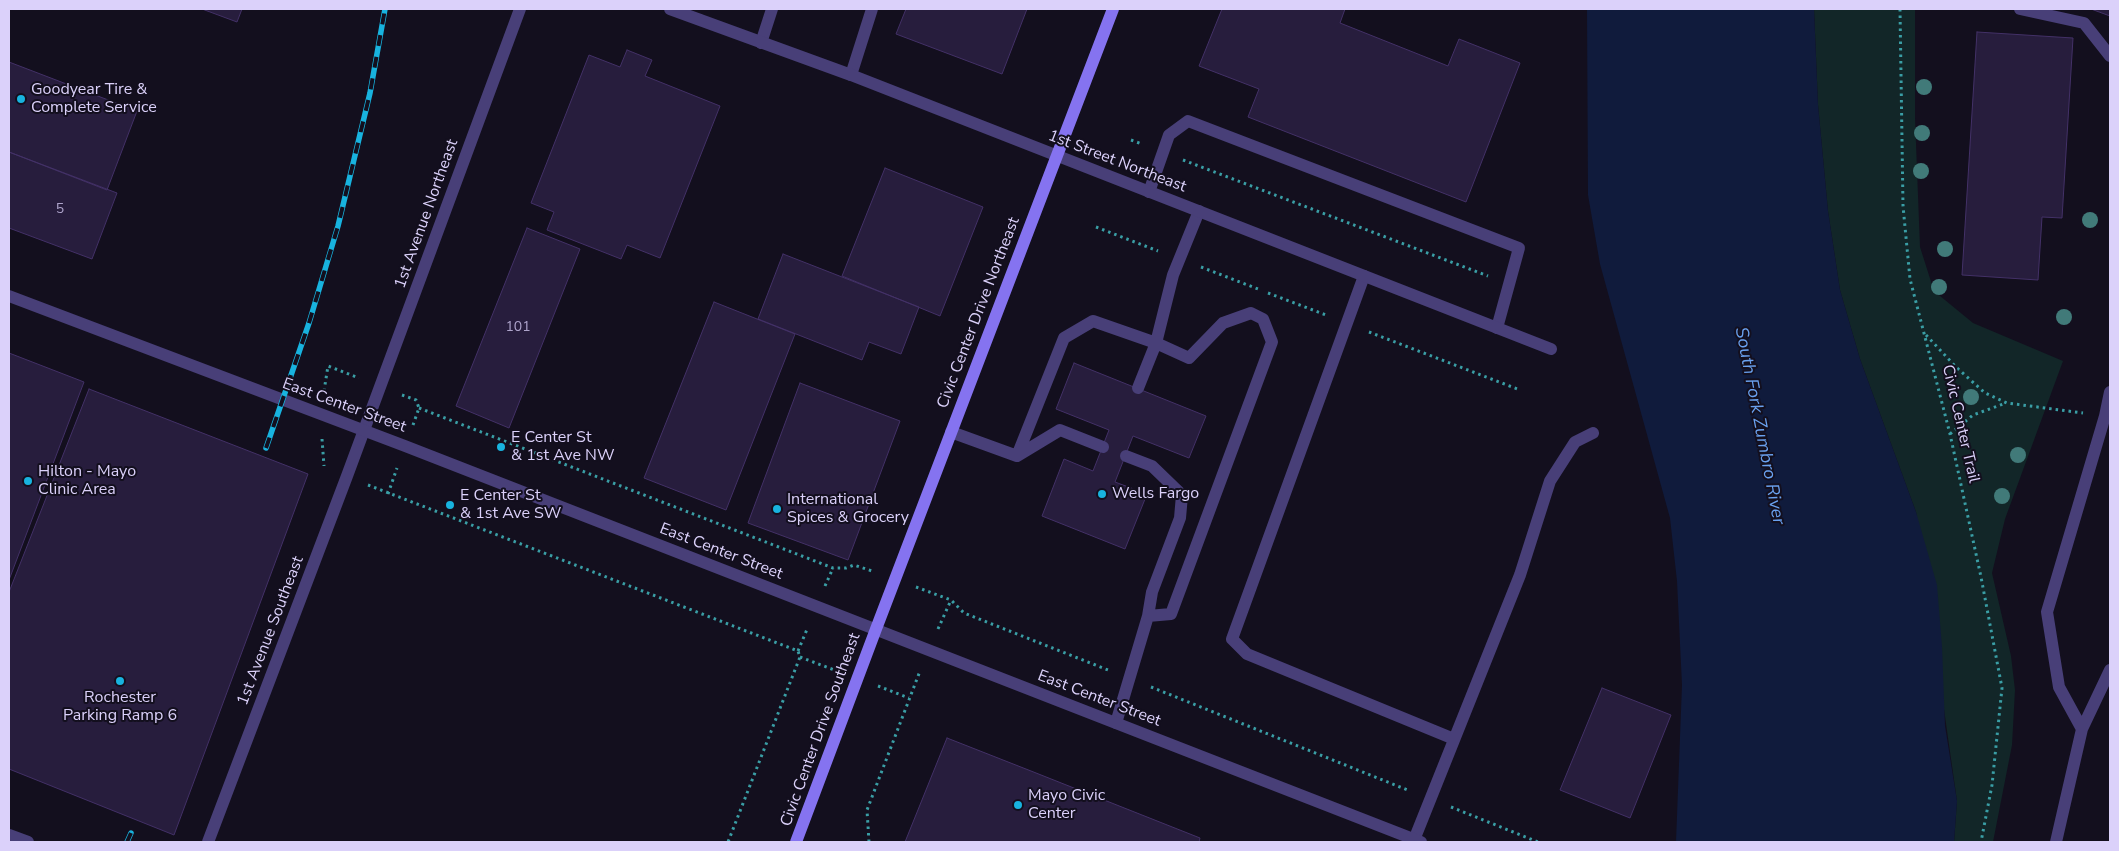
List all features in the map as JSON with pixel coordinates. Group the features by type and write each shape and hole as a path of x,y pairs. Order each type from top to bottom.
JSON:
{"main road":[{"name":"Civic Center Drive Northeast","path":"876,629 1113,9"},
{"name":"Civic Center Drive Southeast","path":"796,842 876,629"}],"street":[{"name":"1st Avenue Northeast","path":"364,431 520,9"},
{"name":"1st Street Northeast","path":"670,9 851,75 1551,350"},
{"path":"761,43 772,9"},
{"path":"851,75 872,9"},
{"path":"2020,9 2084,23 2110,56"},
{"path":"1149,192 1169,135 1188,120 1519,248 1497,328"},
{"path":"1138,388 1156,343 1173,275 1199,211"},
{"path":"1364,276 1232,639 1247,654 1454,739"},
{"name":"East Center Street","path":"9,296 876,629 1417,841"},
{"path":"1017,456 1064,338 1093,321 1156,343 1189,358 1223,323 1251,313 1263,319 1272,342 1171,614 1148,616"},
{"path":"2082,730 2059,687 2047,612 2108,416 2110,392"},
{"path":"1017,456 1060,430 1103,447"},
{"name":"1st Avenue Southeast","path":"208,842 364,431"},
{"path":"951,432 1017,456"},
{"path":"1417,841 1430,799 1520,575 1550,481 1575,442 1593,433"},
{"path":"1116,723 1148,616 1152,592 1180,518 1182,495 1152,466 1126,456"},
{"path":"2056,842 2082,730 2110,670"},
{"path":"9,835 28,842"}],"path":[{"name":"Civic Center Trail","path":"1900,9 1903,206 1910,279 1926,334 1950,434 1981,577 2002,688 1992,785 1981,842"},
{"path":"1131,140 1510,284"},
{"path":"1096,227 1520,390"},
{"path":"1926,334 1956,367 1985,393 2007,403 2108,416"},
{"path":"1950,434 1973,415 2007,403"},
{"path":"419,408 833,568"},
{"path":"388,494 798,650 800,657 728,842"},
{"path":"951,600 964,613 1538,842"},
{"path":"870,842 868,810 910,698"}],"green space":[{"path":"1814,9 1915,9 1915,118 1920,247 1934,291 1973,323 2063,361 2005,519 1992,573 2011,656 2015,690 2012,745 1993,842 1954,842 1957,801 1916,512 1860,359 1840,290 1828,211 1818,105"}],"water":[{"name":"South Fork Zumbro River","path":"1587,9 1814,9 1818,105 1828,211 1840,290 1860,359 1916,512 1937,585 1945,726 1957,801 1954,842 1676,842 1682,685 1677,581 1670,518 1600,264 1588,195"}],"building":[{"path":"202,9 242,9 237,22"},
{"path":"906,9 1027,9 1002,74 896,34"},
{"path":"1222,9 1345,9 1340,23 1448,66 1459,39 1520,63 1466,202 1248,117 1259,89 1199,66"},
{"path":"2091,9 2110,9 2110,16"},
{"path":"1977,32 2073,38 2062,218 2042,217 2038,280 1962,275"},
{"path":"627,50 652,60 645,76 720,106 660,258 627,245 621,259 547,230 554,212 531,203 589,55 620,67"},
{"path":"9,62 137,111 107,190 9,152"},
{"path":"9,152 117,193 92,259 9,228"},
{"path":"885,168 983,207 940,316 842,276"},
{"path":"527,228 580,249 509,428 456,406"},
{"path":"783,254 919,307 901,354 869,342 862,360 758,319"},
{"path":"714,302 795,334 726,510 644,478"},
{"name":"Hilton - Mayo Clinic Area","path":"9,353 84,382 9,580"},
{"path":"1074,363 1206,416 1189,458 1133,436 1115,482 1147,494 1125,549 1042,516 1064,459 1093,471 1109,430 1056,409"},
{"path":"800,383 900,421 848,560 748,523"},
{"name":"Rochester Parking Ramp 6","path":"89,389 308,474 174,835 9,769 9,592"},
{"path":"1602,688 1671,715 1630,818 1560,790"},
{"name":"Mayo Civic Center","path":"947,738 1200,838 1199,842 905,842"}],"railway":[{"path":"266,448 309,323 338,226 370,93 385,9"},
{"path":"127,842 131,833"}],"place":[{"name":"Goodyear Tire & Complete Service","path":"21,99"},
{"name":"E Center St & 1st Ave NW","path":"501,447"},
{"name":"Hilton - Mayo Clinic Area","path":"28,481"},
{"name":"Wells Fargo","path":"1102,494"},
{"name":"E Center St & 1st Ave SW","path":"450,505"},
{"name":"International Spices & Grocery","path":"777,509"},
{"name":"Rochester Parking Ramp 6","path":"120,681"},
{"name":"Mayo Civic Center","path":"1018,805"}]}
